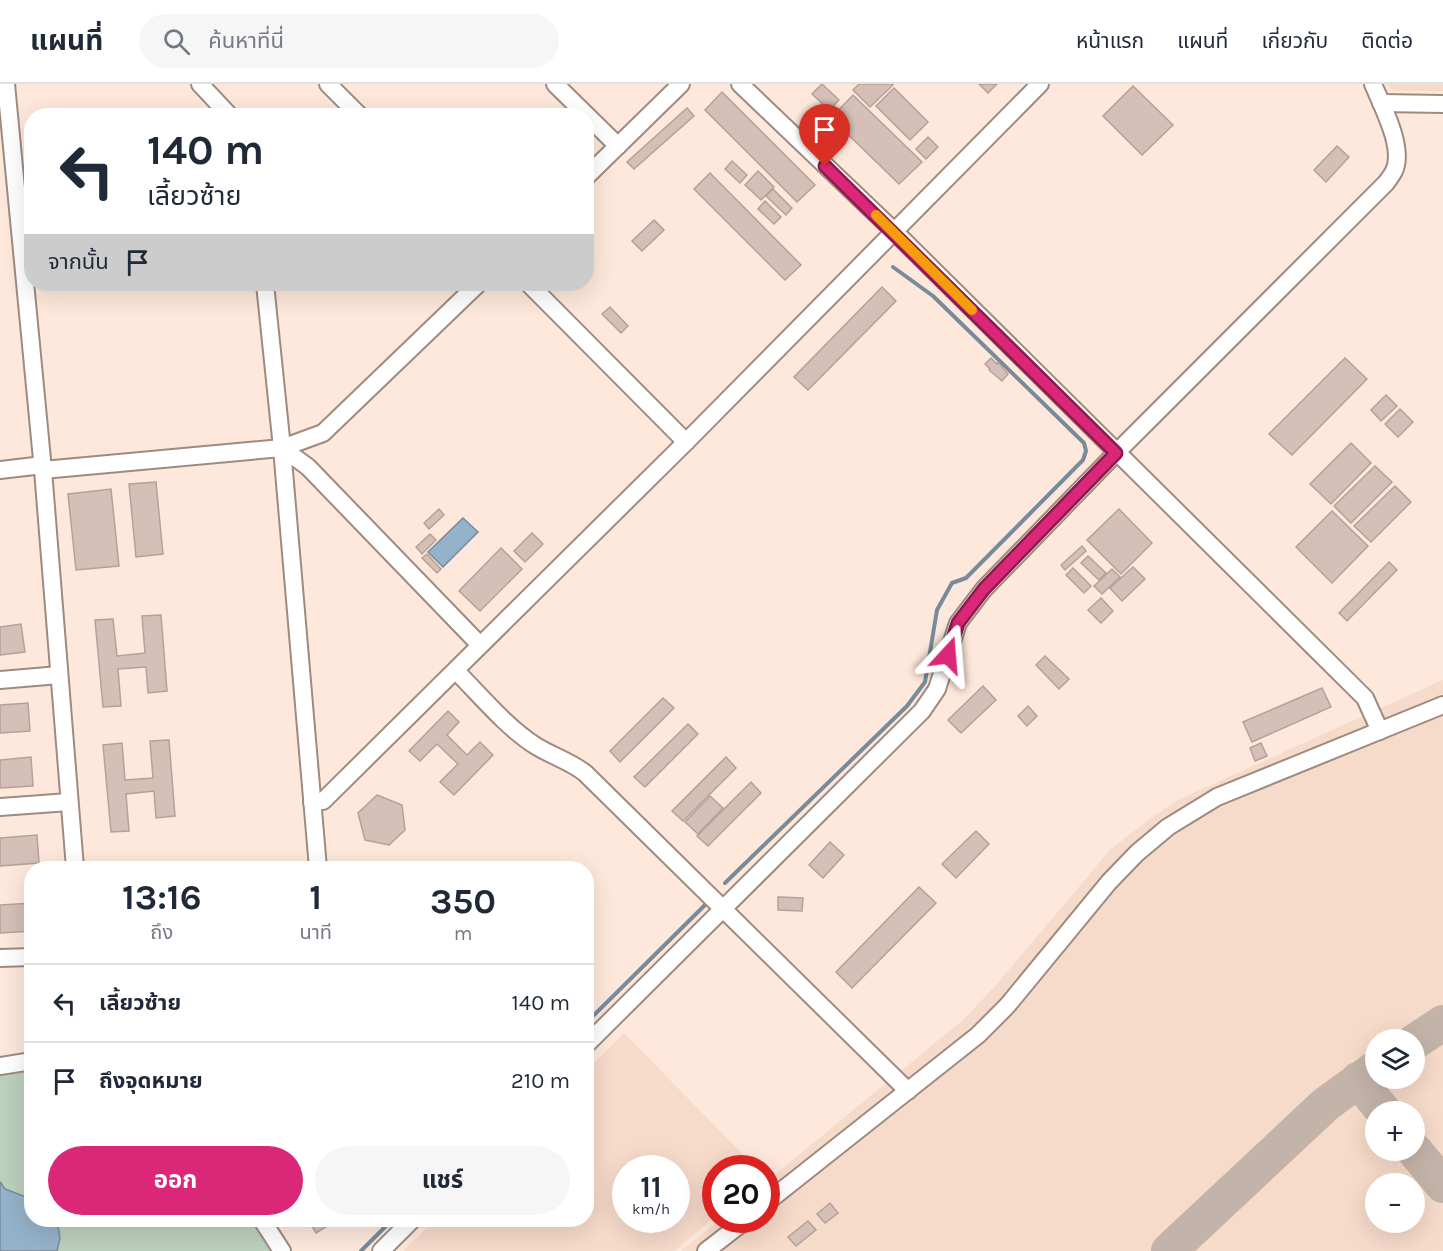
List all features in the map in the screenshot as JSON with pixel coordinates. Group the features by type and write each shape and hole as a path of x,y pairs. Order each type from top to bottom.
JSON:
{"lane":[{"path":"6,84 24,271"},
{"path":"200,84 222,108"},
{"path":"328,84 352,108"},
{"path":"555,84 579,108"},
{"path":"594,169 681,84"},
{"path":"740,84 894,231 1365,698 1380,731"},
{"path":"312,802 323,801 456,671 1040,84"},
{"path":"594,1037 922,711 937,688 958,623 984,589 1116,453 1386,183 1395,169 1397,154 1395,142 1373,84"},
{"path":"1381,103 1443,104"},
{"path":"594,122 618,146"},
{"path":"26,291 43,468 74,861"},
{"path":"266,291 282,448 317,861"},
{"path":"0,470 282,448 323,433 471,291"},
{"path":"536,291 686,442"},
{"path":"282,448 308,467 480,645"},
{"path":"456,671 517,731 536,746 572,763 585,773 908,1091"},
{"path":"0,680 59,675"},
{"path":"780,1192 978,1035 1007,1006 1109,882 1167,827 1217,797 1443,705"},
{"path":"0,807 69,802"},
{"path":"0,958 24,957"},
{"path":"0,1065 24,1062"},
{"path":"266,1227 282,1251"},
{"path":"381,1251 405,1227"},
{"path":"706,1251 729,1233"}],"shaded area":[{"path":"1386,84 1443,84 1443,91 1394,91"},
{"path":"1443,680 1443,1251 681,1251 704,1233 780,1233 780,1170 963,1020 997,984 1110,850 1178,800"},
{"path":"624,1033 743,1155 702,1155 702,1228 674,1251 403,1251 428,1227 594,1227 594,1063"}],"green space":[{"path":"24,1071 24,1227 257,1227 272,1251 0,1251 0,1074"}],"water":[{"path":"463,518 478,532 443,567 428,552"},
{"path":"0,1182 5,1189 24,1196 24,1227 58,1227 60,1238 57,1251 0,1251"}],"building":[{"path":"822,84 839,100 829,110 812,94"},
{"path":"859,84 893,85 870,107 853,90"},
{"path":"979,84 997,84 988,93"},
{"path":"1133,86 1173,125 1142,155 1103,116"},
{"path":"894,88 928,122 910,140 876,106"},
{"path":"722,92 815,185 797,202 705,110"},
{"path":"853,95 922,162 899,184 831,118"},
{"path":"687,108 694,116 634,169 627,162"},
{"path":"928,137 938,147 926,159 916,149"},
{"path":"1337,146 1349,157 1326,182 1314,170"},
{"path":"732,161 747,175 740,183 725,169"},
{"path":"758,171 774,187 761,200 745,185"},
{"path":"710,173 801,265 785,280 694,189"},
{"path":"773,189 792,208 786,215 766,196"},
{"path":"765,201 781,217 774,224 758,209"},
{"path":"654,220 664,230 642,251 632,241"},
{"path":"882,287 896,301 808,390 794,377"},
{"path":"610,307 628,326 621,333 602,314"},
{"path":"991,358 997,364 998,362 1008,374 1002,381 985,364"},
{"path":"1345,358 1367,379 1292,455 1269,434"},
{"path":"1386,395 1397,406 1381,421 1371,410"},
{"path":"1400,409 1413,422 1398,437 1385,424"},
{"path":"1351,443 1371,463 1331,504 1310,484"},
{"path":"1375,466 1392,482 1351,523 1334,506"},
{"path":"156,482 163,554 136,557 129,484"},
{"path":"1395,486 1411,502 1371,542 1354,526"},
{"path":"111,489 119,566 76,570 68,494"},
{"path":"439,509 444,515 429,529 424,523"},
{"path":"1119,509 1152,543 1121,574 1087,540"},
{"path":"1332,511 1368,546 1332,583 1296,547"},
{"path":"532,533 543,544 525,562 514,551"},
{"path":"430,534 436,540 422,554 416,547"},
{"path":"1082,546 1086,551 1065,570 1061,565"},
{"path":"501,548 522,569 480,611 459,591"},
{"path":"427,554 441,569 437,573 422,558"},
{"path":"1088,556 1106,573 1099,580 1081,563"},
{"path":"1389,562 1397,570 1347,621 1339,613"},
{"path":"1133,567 1145,579 1122,601 1110,588"},
{"path":"1073,568 1091,586 1084,593 1066,575"},
{"path":"1112,569 1120,577 1102,594 1094,586"},
{"path":"1101,598 1113,611 1101,623 1088,610"},
{"path":"161,615 167,691 148,693 146,667 118,669 121,706 103,707 95,620 113,619 117,656 145,653 142,616"},
{"path":"21,624 25,652 0,655 0,627"},
{"path":"1045,656 1069,679 1059,689 1036,665"},
{"path":"983,686 996,700 961,733 948,720"},
{"path":"1322,688 1331,707 1252,742 1243,722"},
{"path":"663,698 674,708 620,762 610,751"},
{"path":"28,703 30,731 0,733 0,705"},
{"path":"1028,706 1037,716 1027,726 1018,716"},
{"path":"448,711 459,722 447,735 467,755 480,742 493,755 454,795 440,782 458,764 437,744 420,761 409,751"},
{"path":"688,724 698,734 645,787 634,777"},
{"path":"169,740 175,816 156,818 154,791 126,794 129,831 111,832 103,745 122,743 125,780 153,778 150,741"},
{"path":"1261,743 1267,756 1255,761 1250,748"},
{"path":"31,757 33,786 0,788 0,760"},
{"path":"726,757 736,768 683,821 672,811"},
{"path":"751,782 761,793 708,846 697,836"},
{"path":"377,795 402,805 405,830 389,845 365,840 358,813"},
{"path":"710,796 723,808 698,834 685,822"},
{"path":"976,831 989,844 956,878 942,864"},
{"path":"37,835 39,861 24,861 24,864 0,866 0,838"},
{"path":"830,842 844,855 823,878 809,865"},
{"path":"919,887 936,903 852,988 836,972"},
{"path":"778,897 803,898 802,911 778,910"},
{"path":"24,904 24,932 0,933 0,905"},
{"path":"830,1203 838,1213 825,1223 817,1214"},
{"path":"808,1221 816,1230 796,1246 788,1237"},
{"path":"312,1227 326,1227 316,1233"}],"waterway":[{"path":"725,883 907,706 925,682 937,610 952,583 966,578 1083,460 1086,451 1084,443 933,296 893,267"},
{"path":"594,1015 706,904"},
{"path":"361,1251 385,1227"}],"taxiway":[{"path":"1425,1035 1443,1023"},
{"path":"1169,1251 1326,1104 1365,1076"},
{"path":"1358,1080 1375,1101"},
{"path":"1423,1161 1443,1185"}],"slow traffic":[{"path":"876,215 972,310"}],"route":[{"path":"825,166 894,231 1116,453 984,589 958,623 948,655"}]}
